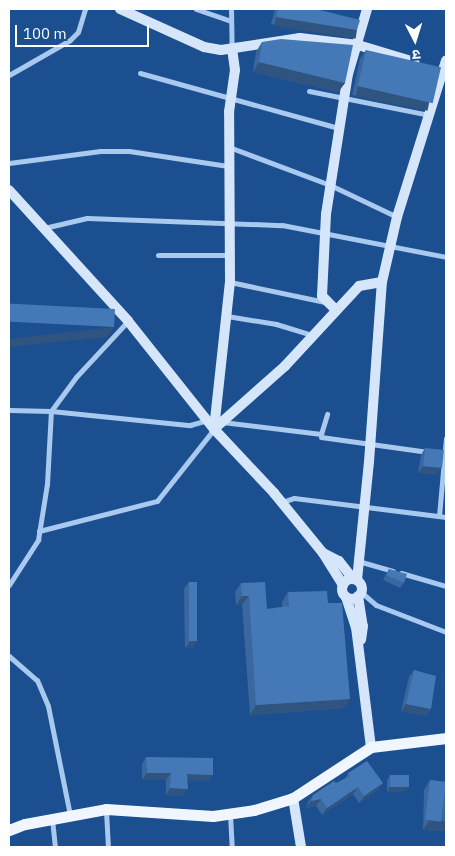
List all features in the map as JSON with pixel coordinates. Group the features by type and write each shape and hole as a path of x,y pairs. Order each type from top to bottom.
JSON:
{"main road":[{"path":"9,830 52,819 106,810 213,816 230,814 293,798 371,747 446,738"}],"street":[{"path":"9,75 70,40 78,32 85,9"},
{"path":"120,9 204,47 232,48 300,38 358,44 438,67 429,115 397,216 382,282 371,446 355,580"},
{"path":"196,9 230,21"},
{"path":"218,426 230,282 228,147 235,70 230,21 231,9"},
{"path":"336,310 322,296 330,185 343,100 367,9"},
{"path":"140,73 338,128"},
{"path":"309,91 343,100 429,115"},
{"path":"228,147 330,185 397,216"},
{"path":"9,163 100,151 129,151 228,166"},
{"path":"9,190 128,321 207,420 218,426 324,553 343,585 356,627 371,747"},
{"path":"43,228 87,218 282,225 326,232 446,257"},
{"path":"158,255 229,255"},
{"path":"230,282 328,302"},
{"path":"40,531 157,500 218,426 285,366 359,286 382,282"},
{"path":"226,316 276,324 313,335"},
{"path":"9,584 38,540 47,484 51,410 76,377 128,321"},
{"path":"9,410 51,410 190,425 207,420"},
{"path":"218,426 322,434 327,414"},
{"path":"321,437 371,446 446,454"},
{"path":"439,516 446,438"},
{"path":"281,502 294,498 446,517"},
{"path":"324,553 339,561 355,580 360,594 363,626 359,652"},
{"path":"358,561 446,586"},
{"path":"343,585 355,580"},
{"path":"346,596 360,594 376,606 446,632"},
{"path":"9,656 37,680 48,706 70,816"},
{"path":"293,798 301,847"},
{"path":"106,810 108,847"},
{"path":"230,814 232,847"},
{"path":"52,819 55,847"}],"building":[{"path":"278,9 316,9 360,20 357,30 276,17"},
{"path":"281,39 353,45 345,83 259,62 262,42"},
{"path":"366,50 441,67 433,103 358,86"},
{"path":"9,303 115,309 114,327 9,321"},
{"path":"425,448 444,450 442,468 423,466"},
{"path":"389,569 407,574 404,583 386,575"},
{"path":"189,582 197,582 197,641 189,641"},
{"path":"265,582 267,609 289,606 288,592 327,591 328,603 342,603 350,699 256,705 249,596 242,596 241,583"},
{"path":"414,670 436,676 431,709 406,704"},
{"path":"146,757 213,758 213,775 187,774 188,789 170,788 171,773 147,773"},
{"path":"367,761 383,783 364,796 358,787 327,808 321,799 311,801 313,795 334,781 336,783 350,776 348,773"},
{"path":"390,775 409,775 409,787 390,787"},
{"path":"430,780 446,782 441,822 425,820"}]}
